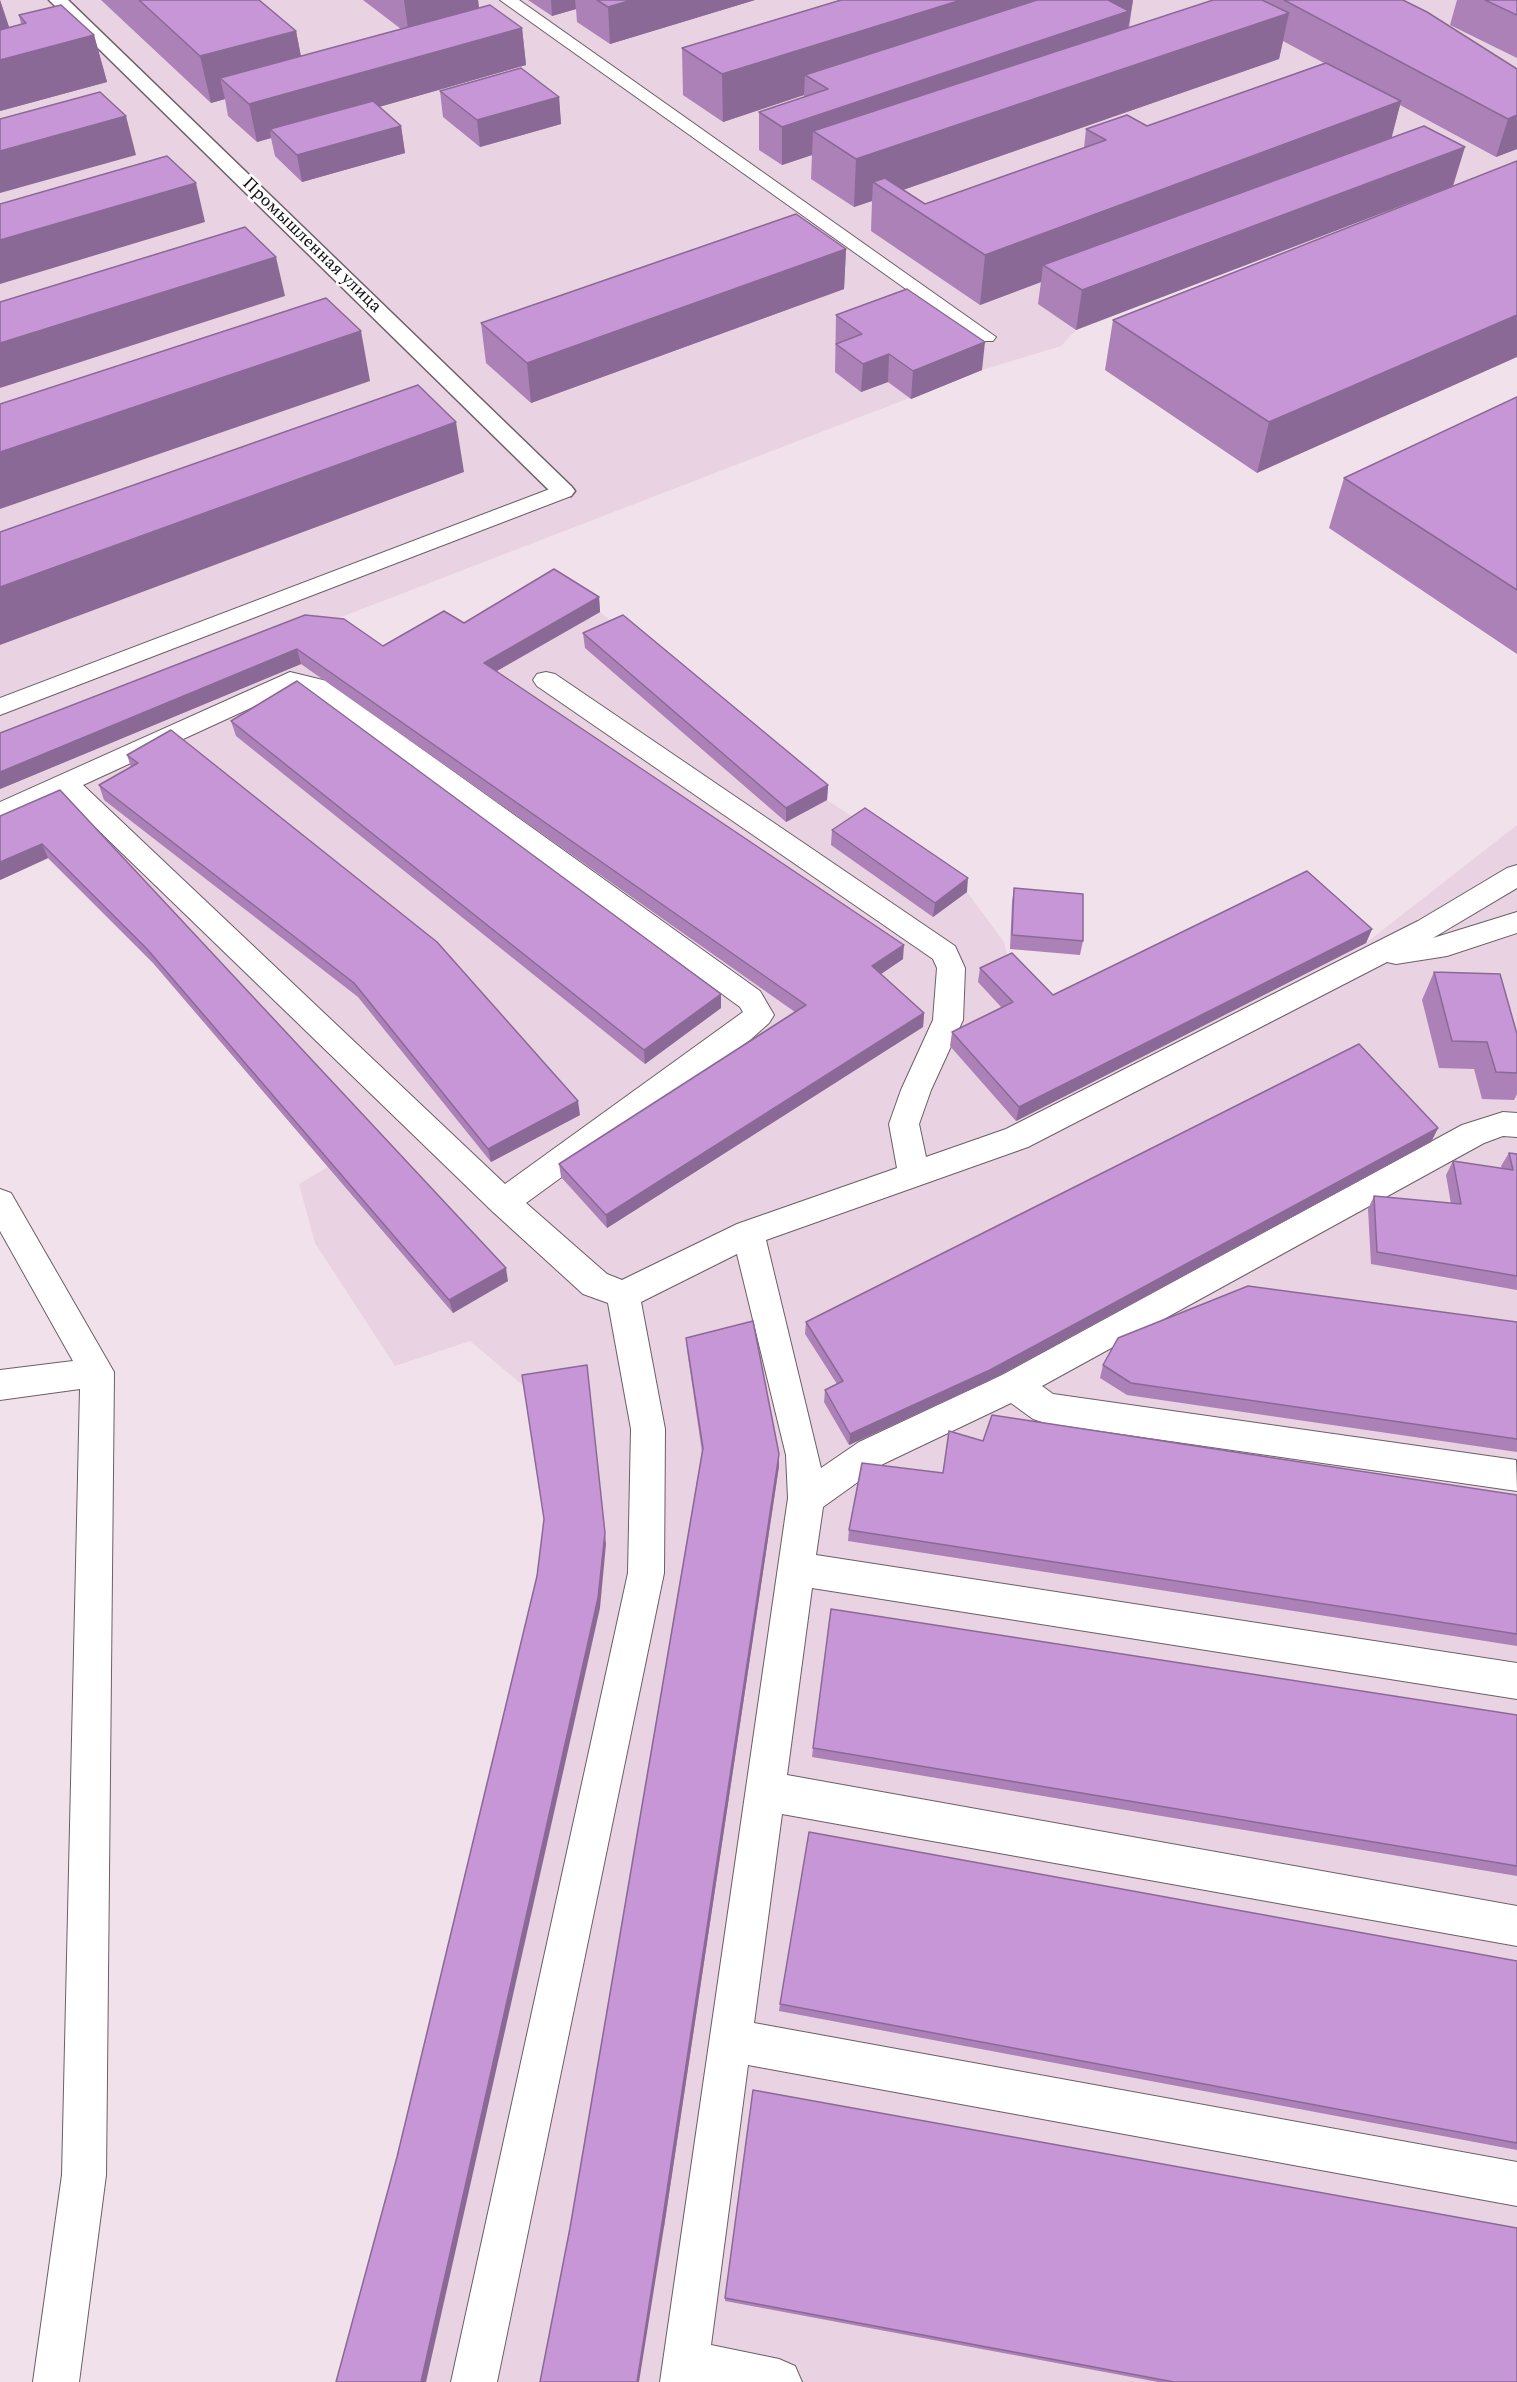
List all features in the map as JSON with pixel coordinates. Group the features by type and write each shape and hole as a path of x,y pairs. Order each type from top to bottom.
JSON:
{"street":[{"name":"Промышленная улица","path":"58,0 563,491"}],"lane":[{"path":"508,0 986,337"},
{"path":"0,707 563,491"},
{"path":"0,813 290,680 318,687 750,999 759,1015 740,1032 503,1202"},
{"path":"546,680 945,953 951,968 948,1020 916,1090 904,1124 914,1174"},
{"path":"65,783 503,1202 595,1284 623,1295 748,1233 1017,1138 1428,928 1517,875"},
{"path":"1367,959 1447,946 1517,922"},
{"path":"806,1498 871,1453 1014,1385 1473,1134 1503,1124 1517,1125"},
{"path":"0,1202 97,1372 84,2175 56,2382"},
{"path":"748,1233 803,1455 806,1498 685,2373 779,2382"},
{"path":"474,2382 646,1573 648,1430 623,1295"},
{"path":"0,1384 97,1372"},
{"path":"1014,1385 1045,1408 1516,1476"},
{"path":"796,1569 1517,1681"},
{"path":"765,1791 1517,1926"},
{"path":"730,2040 1517,2184"}],"shaded area":[{"path":"0,0 1517,0 1517,163 1076,330 1061,346 982,370 310,629 386,661 600,612 827,800 967,892 1004,942 1010,967 1050,1009 1302,886 1366,943 1517,825 1517,2382 343,2382 540,1587 547,1530 525,1387 470,1341 395,1366 315,1243 299,1184 328,1167 153,963 48,859 0,880"}],"building":[{"path":"139,0 259,0 296,31 200,56"},
{"path":"597,0 632,0 608,7"},
{"path":"841,0 961,0 722,74 682,48"},
{"path":"1037,0 1108,0 1129,11 782,127 759,112 828,89 805,75"},
{"path":"1213,0 1262,0 1289,13 856,159 813,131"},
{"path":"1284,0 1403,0 1427,12 1517,69 1517,115 1508,119"},
{"path":"1485,0 1517,0 1517,15"},
{"path":"61,5 94,35 0,60 0,30 26,23 19,15"},
{"path":"490,5 522,28 249,104 220,78"},
{"path":"1326,63 1401,101 985,255 873,182 885,178 925,204 1106,140 1086,129 1127,115 1147,126"},
{"path":"521,68 559,97 477,120 440,91"},
{"path":"100,92 126,116 0,151 0,119"},
{"path":"373,101 401,126 297,155 270,129"},
{"path":"1424,126 1465,147 1082,290 1043,265"},
{"path":"167,156 196,183 0,240 0,204"},
{"path":"1517,161 1517,315 1269,422 1113,320"},
{"path":"796,214 846,249 527,363 481,323"},
{"path":"245,227 276,257 0,343 0,302"},
{"path":"907,289 985,342 913,371 889,354 863,364 836,344 862,334 836,315"},
{"path":"326,298 361,331 0,452 0,404"},
{"path":"418,385 456,422 0,587 0,532"},
{"path":"1517,397 1517,590 1344,478"},
{"path":"554,569 599,597 484,663 904,945 872,966 924,1013 606,1215 559,1164 806,1005 297,649 0,772 0,733 305,615 344,619 383,646 444,611 464,623"},
{"path":"623,615 828,785 786,808 583,633"},
{"path":"297,681 721,994 644,1050 231,721"},
{"path":"171,730 437,942 578,1101 488,1149 354,983 99,785 138,763 127,755"},
{"path":"60,790 506,1268 449,1300 147,949 42,844 0,862 0,816"},
{"path":"865,808 968,878 935,903 832,830"},
{"path":"1307,871 1372,929 1019,1107 952,1032 1013,1002 980,968 1012,953 1053,995"},
{"path":"1014,888 1083,894 1083,941 1012,935"},
{"path":"1434,972 1500,974 1517,1034 1517,1073 1496,1072 1487,1042 1452,1041"},
{"path":"1359,1044 1438,1128 990,1370 850,1434 825,1390 843,1381 806,1322"},
{"path":"1509,1153 1517,1154 1517,1276 1377,1252 1374,1196 1461,1204 1453,1161 1513,1170"},
{"path":"1248,1286 1517,1322 1517,1439 1131,1383 1103,1365 1118,1338"},
{"path":"753,1321 779,1454 637,2382 540,2382 570,2228 703,1448 686,1338"},
{"path":"587,1365 605,1533 598,1598 421,2382 336,2382 397,2157 537,1576 544,1519 522,1375"},
{"path":"992,1415 1517,1495 1517,1634 849,1530 862,1463 943,1473 949,1431 983,1441"},
{"path":"831,1609 1517,1715 1517,1866 813,1748"},
{"path":"809,1832 1517,1961 1517,2143 780,2004"},
{"path":"753,2090 1517,2228 1517,2382 1174,2382 725,2298"}]}
